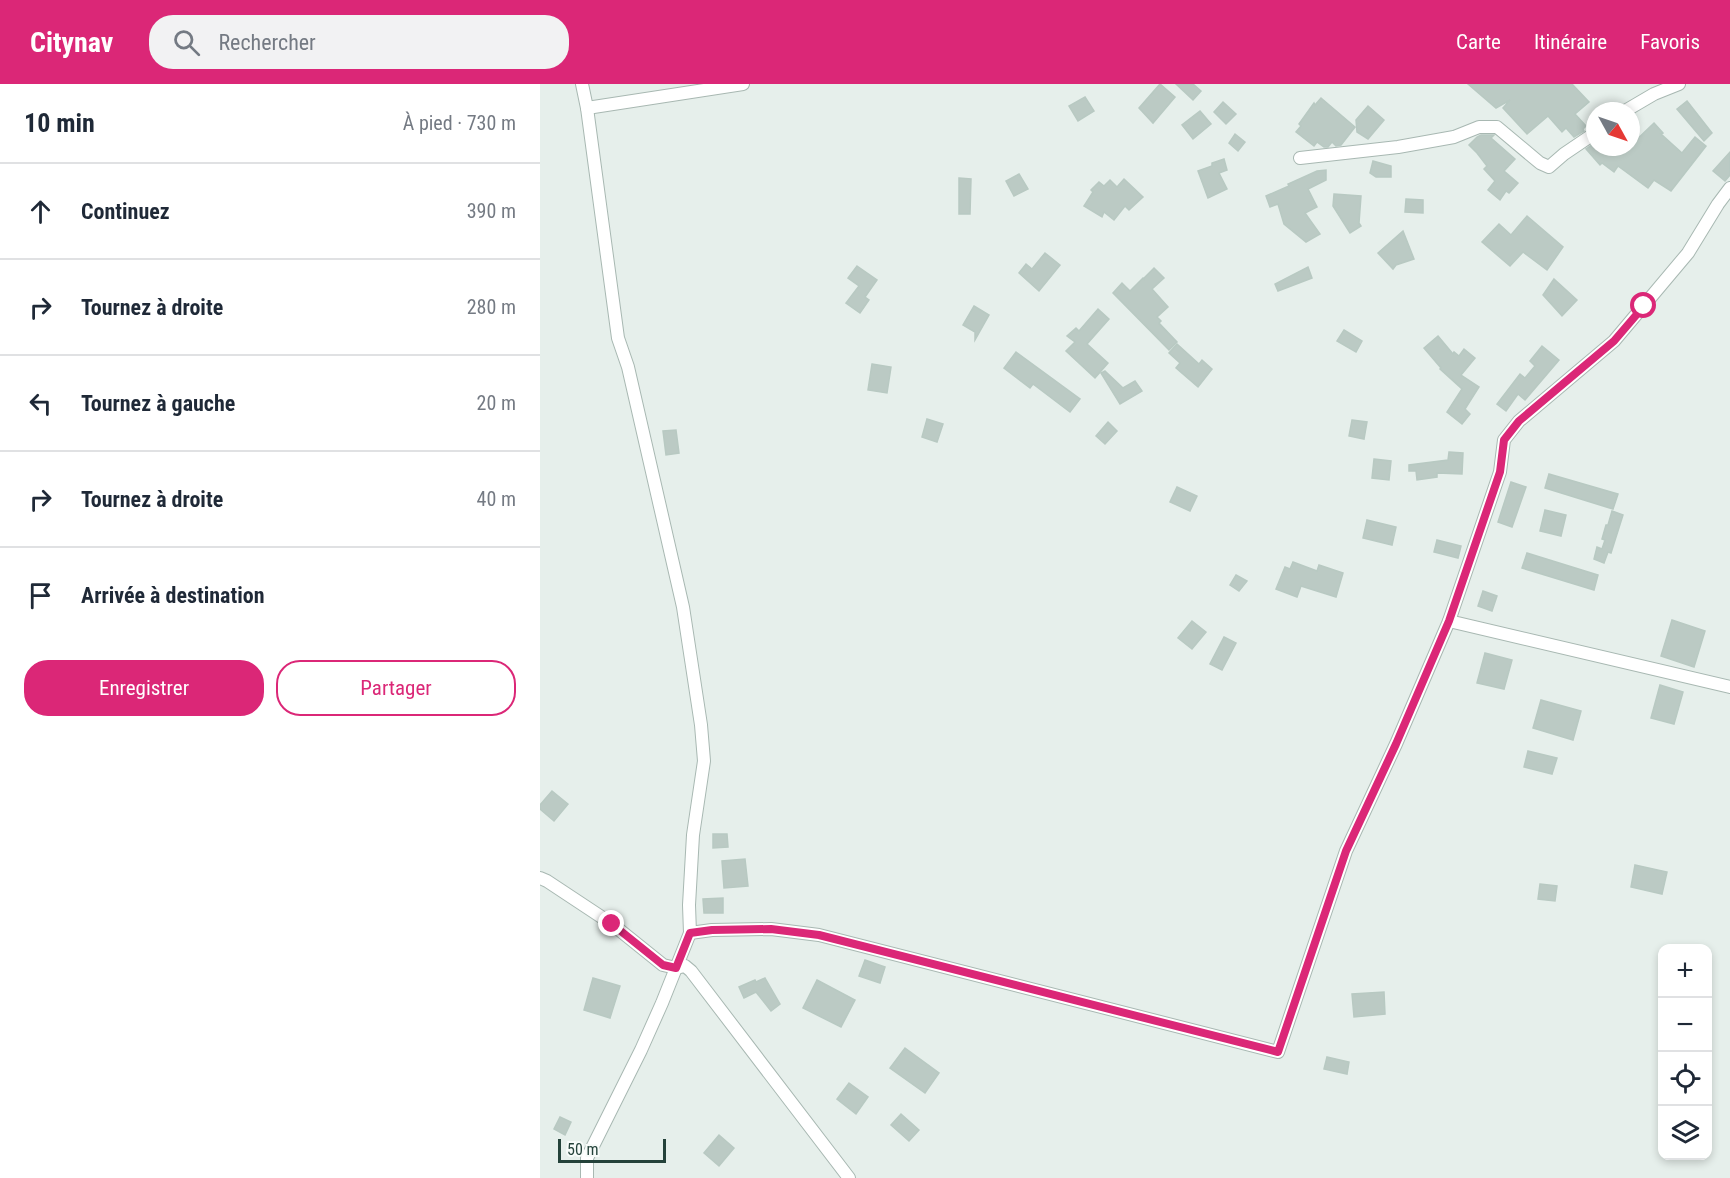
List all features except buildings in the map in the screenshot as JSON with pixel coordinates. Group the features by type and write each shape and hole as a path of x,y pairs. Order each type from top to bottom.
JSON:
{"street":[{"path":"582,84 618,338 628,367 684,607 704,761 693,835 689,905 690,933 641,1050 587,1158 585,1178"},
{"path":"587,108 743,84"},
{"path":"1640,102 1679,84"},
{"path":"1300,158 1398,147 1454,137 1479,126 1497,127 1540,163 1549,167 1586,139"},
{"path":"690,933 712,930 771,929 819,935 1278,1052 1346,851 1396,744 1449,621 1500,472 1504,440 1519,421 1614,341 1688,253 1730,188"},
{"path":"1449,621 1730,687"},
{"path":"540,878 612,924 663,965 676,968 685,966 691,971 849,1178"}],"route":[{"path":"612,924 663,965 676,968 690,933 712,930 771,929 819,935 1278,1052 1346,851 1396,744 1449,621 1500,472 1504,440 1519,421 1614,341 1644,306"}]}
